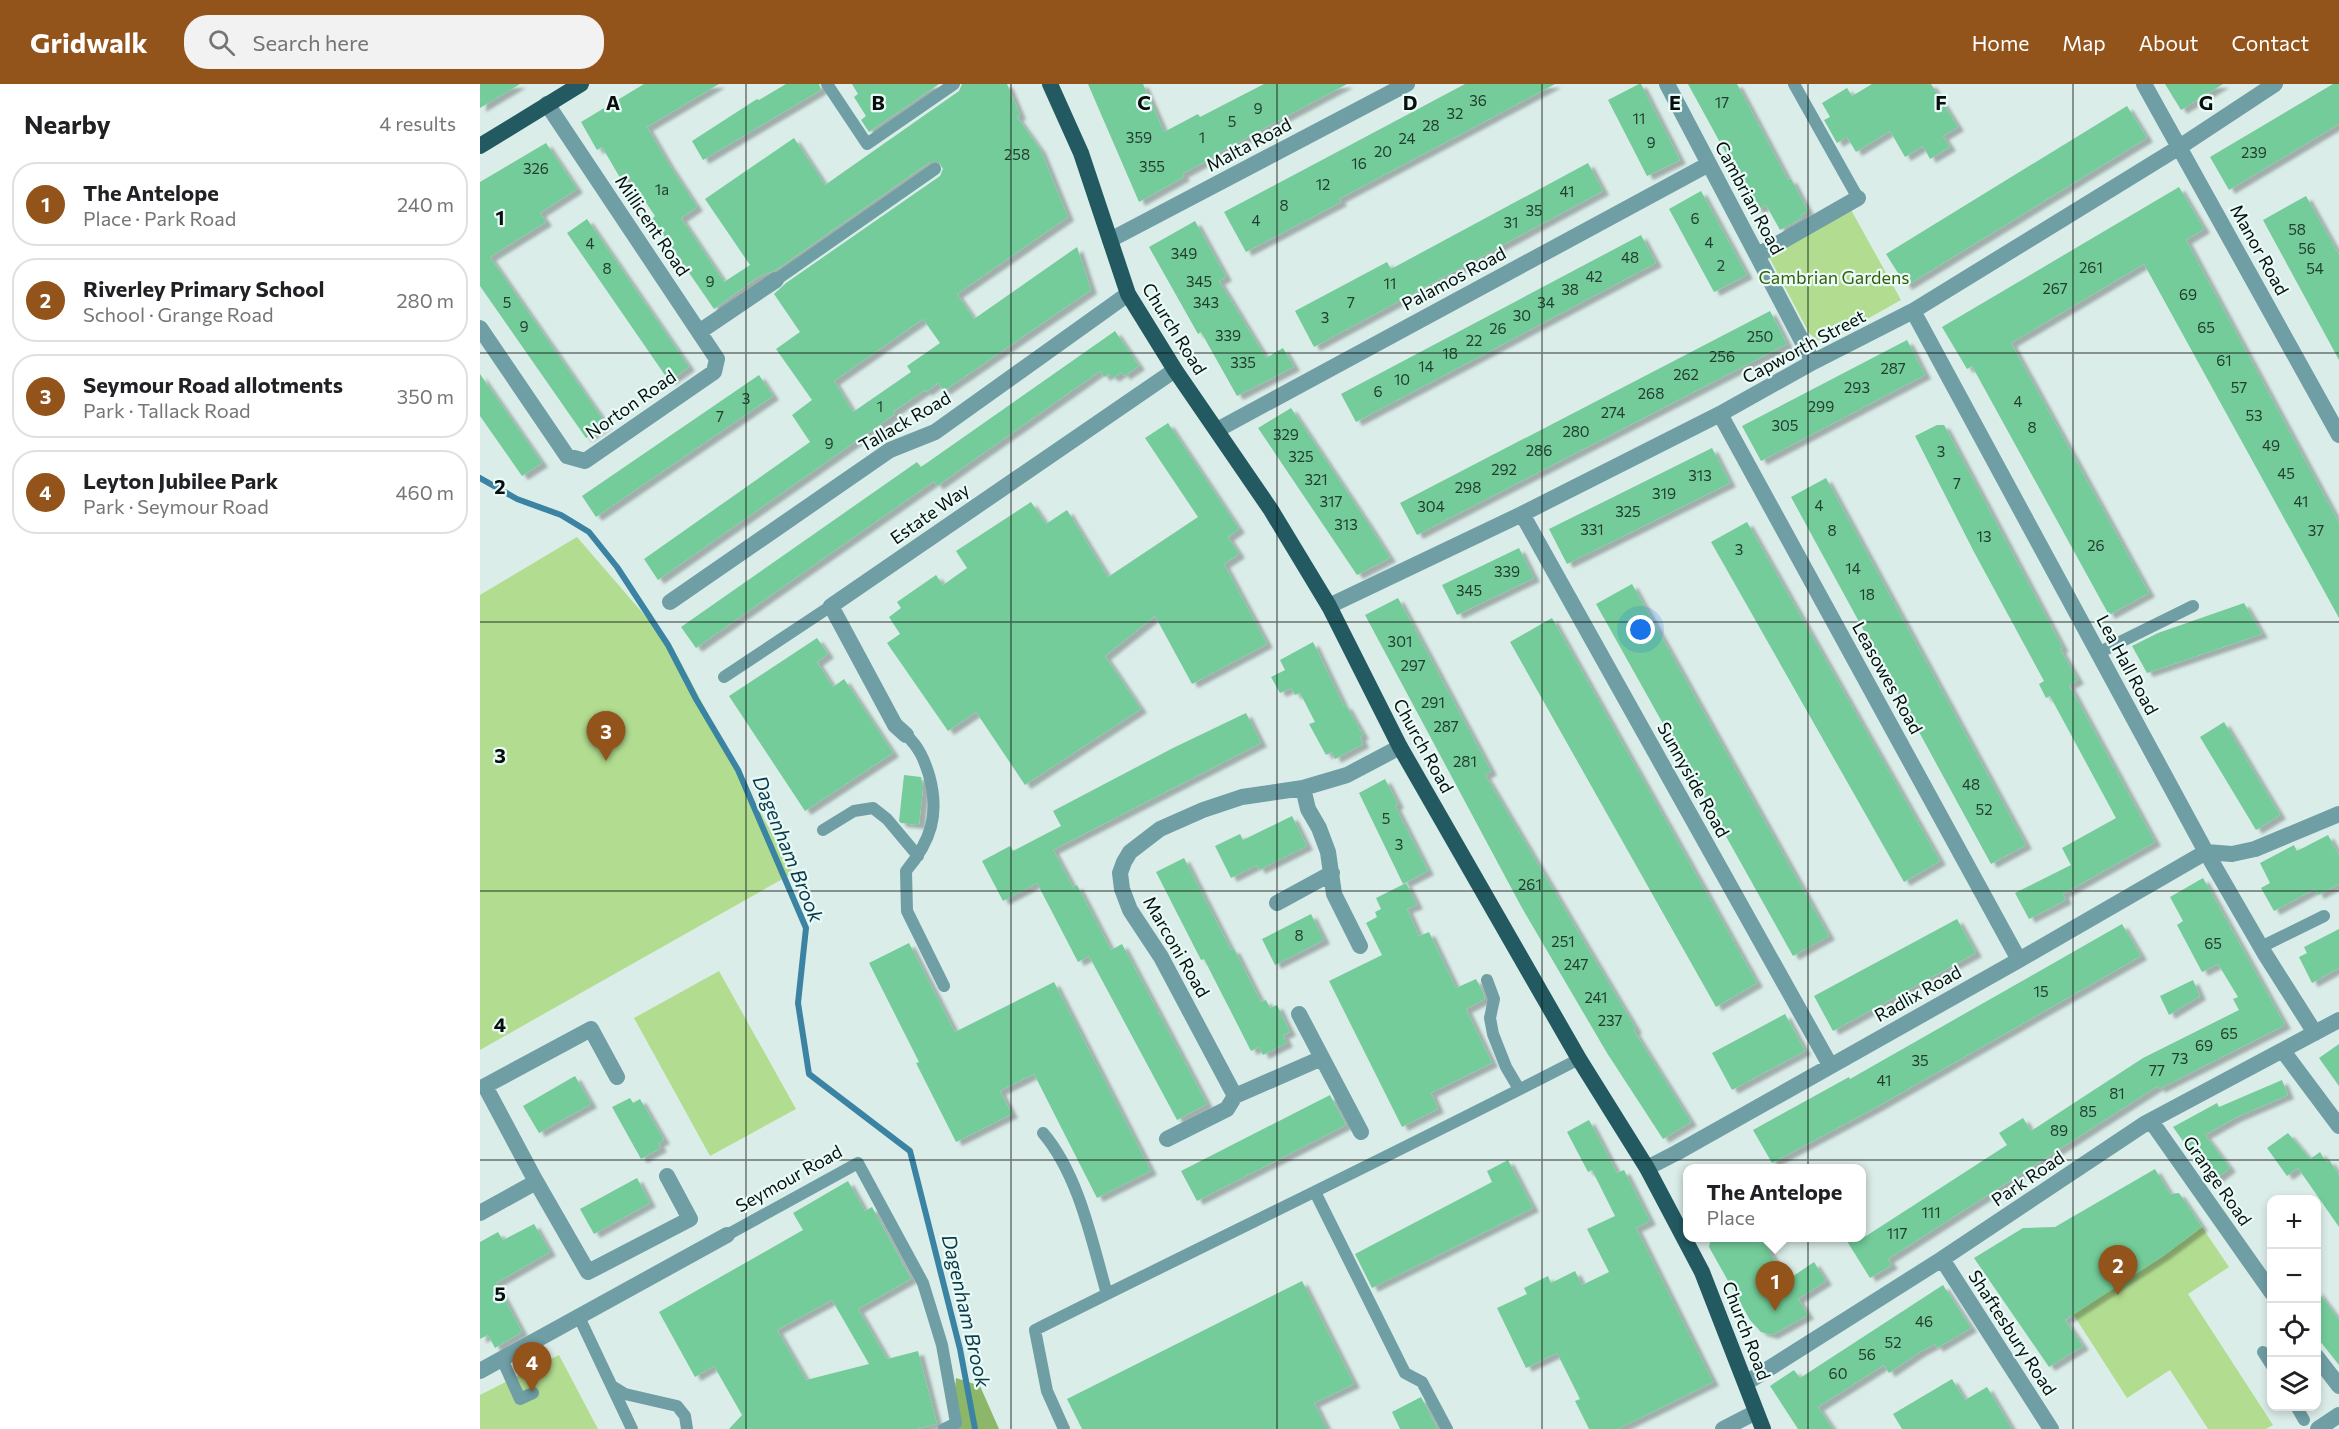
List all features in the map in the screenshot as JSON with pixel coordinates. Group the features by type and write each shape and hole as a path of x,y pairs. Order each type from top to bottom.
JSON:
{"main road":[{"path":"480,146 581,84"},
{"name":"Church Road","path":"1050,84 1082,153 1128,294 1142,321 1271,510 1329,606 1400,747 1579,1059 1647,1168 1683,1236"},
{"name":"Church Road","path":"1686,1242 1702,1272 1763,1429"}],"street":[{"name":"Malta Road","path":"1110,240 1407,84"},
{"name":"Cambrian Road","path":"1667,84 1813,362"},
{"name":"Manor Road","path":"2144,84 2339,435"},
{"name":"Capworth Street","path":"1329,606 1522,514 1720,414 1813,362 1913,311 2178,148 2276,84"},
{"name":"Millicent Road","path":"547,104 717,359 714,372"},
{"name":"Palamos Road","path":"1217,430 1709,164"},
{"path":"1758,255 1858,198"},
{"path":"699,332 776,280"},
{"name":"Tallack Road","path":"670,602 890,450 934,432 1128,294"},
{"name":"Lea Hall Road","path":"1913,311 2206,852 2261,947 2315,1033"},
{"name":"Norton Road","path":"480,328 567,456 585,461 714,372"},
{"name":"Estate Way","path":"831,606 1175,370"},
{"name":"Leasowes Road","path":"1720,414 2019,960"},
{"name":"Sunnyside Road","path":"1522,514 1830,1065"},
{"path":"831,606 895,724 906,735"},
{"name":"Marconi Road","path":"1235,1096 1161,957 1130,910 1122,889 1120,873 1130,852 1160,829 1203,810 1242,797 1303,788 1347,775 1400,747"},
{"path":"1303,788 1308,809 1319,828 1328,852 1334,894 1360,946"},
{"path":"2206,852 2232,854 2255,849 2339,814"},
{"name":"Radlix Road","path":"1647,1168 2019,960 2206,852"},
{"path":"1277,903 1332,873"},
{"path":"1299,1014 1361,1132"},
{"name":"Park Road","path":"1746,1383 1942,1259 2151,1121 2196,1094 2339,1020"},
{"path":"617,1077 591,1029 485,1086 536,1182 588,1272 690,1219 668,1176"},
{"path":"2283,1051 2339,1126"},
{"path":"1167,1139 1227,1109 1235,1096 1322,1058"},
{"name":"Grange Road","path":"2151,1121 2267,1287"},
{"path":"480,1214 536,1182"},
{"name":"Seymour Road","path":"480,1371 727,1235"},
{"name":"Shaftesbury Road","path":"1942,1259 2050,1429"},
{"path":"2317,1357 2339,1386"},
{"path":"1723,1429 1756,1412"},
{"path":"2311,1424 2339,1415"}],"lane":[{"path":"827,84 867,144 954,84"},
{"path":"1794,84 1858,198"},
{"path":"776,280 935,169"},
{"path":"724,677 831,606"},
{"path":"2098,653 2193,606"},
{"path":"906,735 916,745 925,760 934,794 934,819 918,856 906,871 907,911 944,986"},
{"path":"823,830 854,811 873,808 887,819 918,856"},
{"path":"2261,947 2324,916"},
{"path":"1487,980 1494,999 1490,1018 1493,1034 1506,1067 1519,1089"},
{"path":"1064,1429 1047,1391 1035,1330 1579,1059"},
{"path":"1043,1133 1052,1143 1071,1179 1107,1294"},
{"name":"Seymour Road","path":"727,1235 858,1163 923,1282 942,1345 956,1423 944,1429"},
{"path":"1315,1192 1405,1373 1422,1382 1447,1429"},
{"path":"579,1317 632,1429"},
{"path":"2263,1352 2267,1359"},
{"path":"502,1359 520,1399 533,1393"},
{"path":"611,1385 625,1394 677,1406 685,1416 687,1429"},
{"path":"2300,1411 2311,1424"}],"green space":[{"name":"Cambrian Gardens","path":"1850,208 1901,300 1828,341 1817,340 1809,333 1768,255"},
{"path":"577,537 673,648 793,873 480,1050 480,595"},
{"path":"719,971 796,1109 710,1156 634,1018"},
{"path":"2202,1227 2229,1267 2188,1294 2273,1425 2266,1429 2208,1429 2170,1370 2127,1398 2073,1314 2163,1256"},
{"path":"559,1355 598,1429 480,1429 480,1395"},
{"path":"956,1378 980,1386 999,1429 951,1429"}],"building":[{"path":"480,84 520,84 480,108"},
{"path":"644,84 719,84 647,127 697,207 681,218 724,282 750,265 705,199 794,138 825,185 959,91 962,84 1007,84 1020,115 1017,117 1040,149 1068,217 957,294 974,319 1077,247 1091,290 944,391 938,383 926,392 925,390 893,412 895,414 658,580 644,559 810,442 792,415 812,400 776,349 800,332 774,294 786,283 940,176 943,169 939,162 930,162 776,270 758,277 714,309 652,219 655,216 629,177 622,181 602,147 597,150 581,122","holes":["923,319 940,343 907,366 911,372 853,412 834,381"]},
{"path":"786,84 819,84 821,90 703,160 692,141 757,99 759,100"},
{"path":"852,84 939,84 869,132 861,120 866,116 854,97 858,94"},
{"path":"1088,84 1143,84 1164,132 1198,114 1200,117 1264,84 1347,84 1218,153 1182,174 1184,177 1139,202"},
{"path":"1465,84 1555,84 1339,199 1341,202 1246,252 1224,212"},
{"path":"1639,84 1680,160 1647,176 1608,100"},
{"path":"1688,84 1737,84 1788,180 1791,179 1808,211 1801,215 1802,218 1780,230 1766,205 1757,210"},
{"path":"1872,84 1931,84 1958,127 1943,136 1950,147 1930,159 1923,146 1905,157 1890,131 1856,152 1847,137 1837,143 1824,120 1830,117 1822,103 1847,88 1852,96"},
{"path":"2165,84 2223,84 2181,110"},
{"path":"2333,84 2339,84 2339,124 2229,190 2210,157"},
{"path":"2127,106 2147,138 1906,286 1886,254"},
{"path":"546,143 577,189 540,213 546,222 490,257 606,424 586,438 480,286 480,182"},
{"path":"1588,163 1603,191 1314,347 1295,311 1387,262 1391,269"},
{"path":"2179,187 2204,229 2186,240 2339,523 2339,618 2144,264 2011,343 2149,593 2109,615 1972,366 1967,369 1942,327"},
{"path":"1701,191 1747,275 1714,292 1669,209"},
{"path":"2306,196 2339,255 2339,360 2263,220"},
{"path":"587,219 689,367 669,381 567,233"},
{"path":"1195,221 1226,277 1219,281 1266,358 1283,348 1294,367 1237,396 1201,332 1198,334 1149,247"},
{"path":"1641,235 1656,263 1356,422 1341,394"},
{"path":"1770,311 1787,344 1417,535 1400,503"},
{"path":"1115,331 1139,366 1124,376 1122,372 1113,378 1109,374 1104,377 1100,371 937,486 934,481 696,648 681,627 917,462 921,467"},
{"path":"1907,340 1925,375 1761,461 1742,426"},
{"path":"480,374 542,463 522,476 480,416"},
{"path":"759,375 773,396 596,517 582,496"},
{"path":"1291,408 1390,558 1357,575 1258,428"},
{"path":"1168,423 1239,529 1228,537 1239,554 1224,564 1267,644 1192,684 1155,616 1105,656 1141,709 1025,785 976,712 948,731 887,643 900,634 889,617 901,608 897,602 936,575 943,585 967,568 956,551 1031,502 1046,524 1067,510 1108,577 1198,517 1145,438"},
{"path":"1937,425 1944,425 2063,648 2060,649 2078,680 2069,685 2155,842 2063,894 2066,900 2029,919 2015,893 2071,865 2062,848 2116,818 2050,696 2046,698 2039,684 2044,681 1974,552 1915,436"},
{"path":"1712,448 1730,483 1567,564 1549,529"},
{"path":"1826,478 2026,845 1991,864 1791,497"},
{"path":"1747,522 1940,861 1904,882 1711,542"},
{"path":"1519,548 1534,578 1457,615 1442,585"},
{"path":"1632,584 1829,936 1793,956 1596,604"},
{"path":"1398,598 1491,771 1485,775 1636,1029 1634,1031 1691,1122 1663,1139 1607,1053 1522,908 1365,615"},
{"path":"2244,603 2262,634 2147,673 2132,646 2158,633"},
{"path":"1552,618 1757,983 1716,1007 1510,642"},
{"path":"817,638 828,654 817,662 833,687 844,679 893,753 805,811 729,696"},
{"path":"1313,642 1344,706 1346,705 1363,735 1360,737 1363,744 1335,759 1332,752 1326,755 1309,724 1315,722 1300,693 1295,695 1291,688 1280,693 1271,677 1285,670 1280,660"},
{"path":"1246,713 1261,743 1053,850 1073,887 1077,885 1111,950 1122,944 1207,1104 1177,1120 1089,956 1078,962 1037,883 1003,901 982,861 1010,846 1013,851 1061,826 1053,811 1173,748"},
{"path":"2224,722 2280,815 2256,830 2200,737"},
{"path":"904,775 921,777 923,787 919,825 899,821"},
{"path":"1385,779 1398,804 1395,806 1428,871 1403,884 1359,793"},
{"path":"1292,816 1307,846 1259,870 1257,865 1231,878 1215,846 1240,834 1243,840"},
{"path":"2328,835 2339,855 2339,884 2318,895 2315,889 2274,911 2261,888 2270,883 2260,863 2294,845 2297,851"},
{"path":"1184,858 1231,950 1234,949 1261,1002 1266,1000 1270,1008 1277,1005 1290,1032 1283,1035 1287,1043 1263,1055 1259,1047 1251,1051 1156,872"},
{"path":"2203,878 2285,1025 2159,1089 2158,1086 1888,1259 1892,1265 1870,1278 1848,1242 1866,1242 1866,1236 2007,1145 1999,1133 2023,1118 2031,1131 2143,1058 2239,1010 2233,999 2238,997 2218,964 2202,972 2177,925 2183,921 2170,897"},
{"path":"1406,883 1417,905 1407,909 1419,936 1429,932 1456,988 1476,979 1483,992 1485,999 1466,1009 1492,1063 1431,1093 1438,1109 1402,1127 1329,981 1382,955 1366,923 1377,917 1375,912 1381,909 1376,898"},
{"path":"1311,914 1324,940 1275,965 1262,939"},
{"path":"1957,919 1976,953 1833,1031 1814,996"},
{"path":"2122,924 2141,956 1875,1108 1772,1163 1753,1130 1849,1077 1850,1079"},
{"path":"2339,929 2339,968 2312,983 2299,957 2307,953 2304,947"},
{"path":"909,943 955,1032 1054,982 1151,1171 1097,1198 1034,1074 1000,1091 1012,1114 956,1142 869,963"},
{"path":"2193,980 2200,996 2169,1015 2160,996"},
{"path":"1785,1014 1805,1051 1732,1090 1712,1053"},
{"path":"2339,1044 2339,1086 2319,1058"},
{"path":"575,1076 591,1104 539,1133 523,1106"},
{"path":"2282,1080 2288,1095 2235,1118 2205,1135 2230,1168 2212,1182 2173,1127 2217,1103 2219,1107"},
{"path":"1330,1095 1346,1125 1197,1201 1181,1171"},
{"path":"630,1098 633,1103 640,1099 664,1140 658,1143 661,1148 641,1159 612,1107"},
{"path":"1589,1120 1617,1173 1624,1170 1650,1221 1636,1228 1713,1382 1618,1429 1589,1429 1575,1401 1580,1399 1557,1353 1526,1368 1497,1308 1527,1294 1524,1288 1548,1276 1551,1283 1575,1271 1582,1285 1609,1272 1587,1229 1615,1216 1592,1170 1588,1172 1567,1132"},
{"path":"2288,1133 2310,1159 2320,1152 2326,1162 2329,1160 2339,1175 2339,1227 2321,1201 2321,1195 2317,1195 2298,1168 2287,1176 2267,1148"},
{"path":"1508,1160 1533,1208 1372,1288 1355,1254 1492,1182 1487,1171"},
{"path":"2155,1169 2170,1194 2179,1193 2202,1227 2163,1256 2065,1320 2083,1346 2049,1367 1974,1258 2023,1228 2055,1227"},
{"path":"637,1178 650,1203 594,1234 580,1209"},
{"path":"848,1181 865,1211 872,1207 911,1279 858,1309 887,1359 918,1351 937,1424 917,1429 729,1429 742,1415 714,1366 695,1377 659,1312 803,1230 793,1213","holes":["832,1300 869,1364 806,1380 777,1330"]},
{"path":"534,1224 550,1252 496,1283 522,1332 495,1348 488,1335 480,1339 480,1242 498,1232 503,1240"},
{"path":"1710,1242 1764,1242 1786,1281 1814,1262 1826,1281 1798,1299 1808,1315 1772,1335 1761,1332 1750,1320 1709,1247"},
{"path":"1302,1281 1354,1384 1314,1403 1327,1429 1082,1429 1067,1399"},
{"path":"1943,1285 1971,1328 1937,1348 1935,1344 1920,1352 1889,1373 1884,1365 1818,1407 1833,1429 1798,1429 1770,1386 1794,1370 1800,1378"},
{"path":"2321,1296 2339,1320 2339,1365 2321,1342"},
{"path":"1952,1379 1965,1400 1987,1387 2012,1429 1902,1429 1893,1414"},
{"path":"1421,1397 1438,1429 1400,1429 1392,1412"}],"waterway":[{"name":"Dagenham Brook","path":"480,478 517,499 561,515 589,532 617,567 668,645 696,699 738,770 806,928 798,1003 809,1074 910,1151 960,1349 975,1429"}],"place":[{"name":"Seymour Road allotments","path":"606,761"},
{"name":"Riverley Primary School","path":"2118,1295"},
{"name":"The Antelope","path":"1775,1311"},
{"name":"Leyton Jubilee Park","path":"532,1392"}]}
